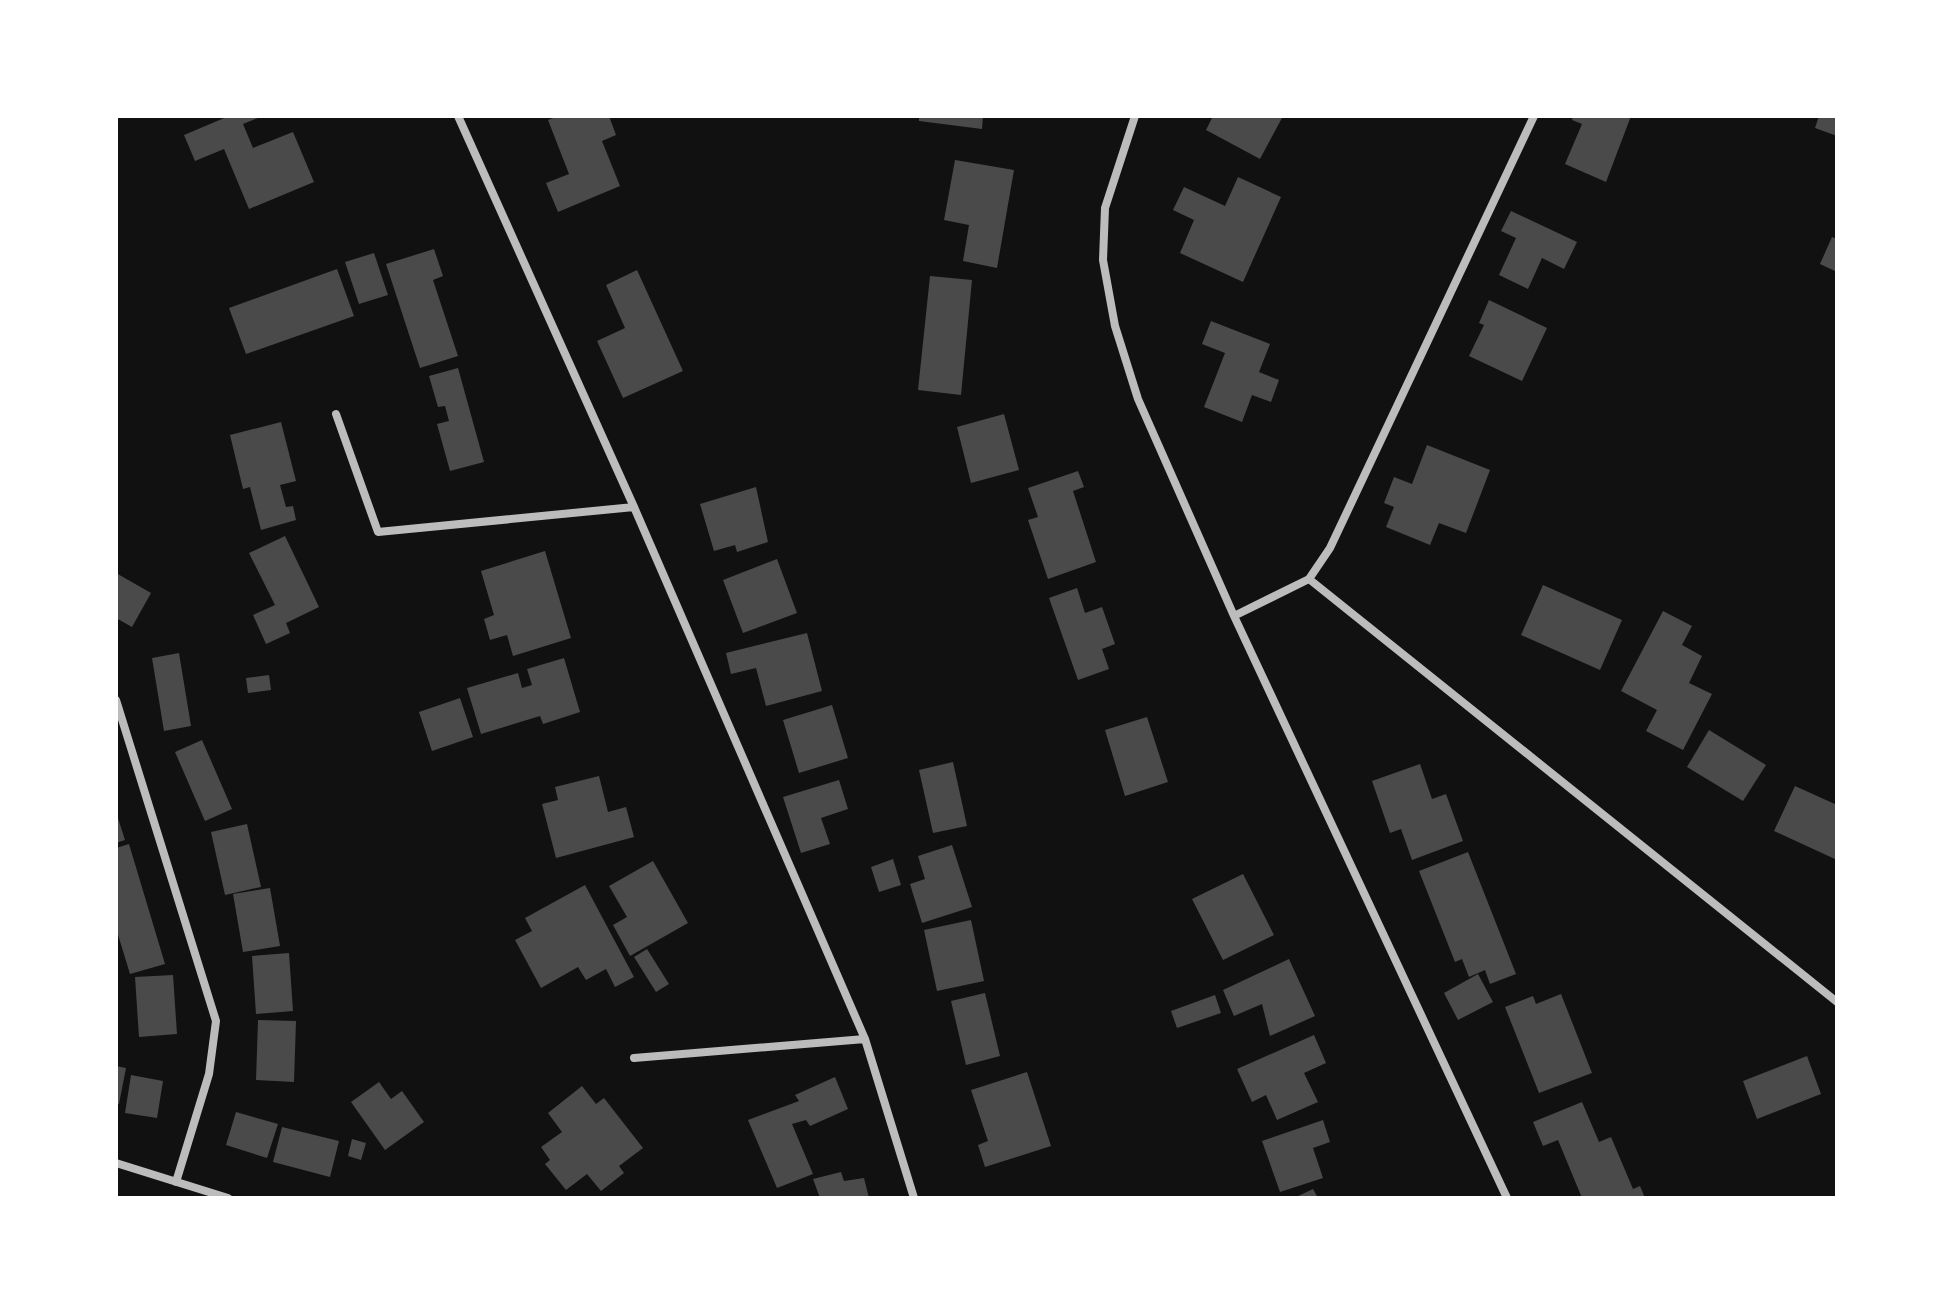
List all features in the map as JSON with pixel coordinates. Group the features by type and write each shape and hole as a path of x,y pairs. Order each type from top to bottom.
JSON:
{"street":[{"path":"1135,116 1105,208 1103,260 1115,326 1138,399 1234,616 1507,1198"},
{"path":"1234,616 1309,579 1330,548 1534,116"},
{"path":"462,118 865,1039 914,1198"},
{"path":"336,414 378,532 634,507"},
{"path":"1309,579 1837,1002"},
{"path":"116,700 216,1021 209,1074 176,1182"},
{"path":"634,1058 865,1039"},
{"path":"116,1163 228,1198"}],"building":[{"path":"229,116 263,116 243,124 253,148 293,132 314,182 249,209 224,149 195,161 184,135"},
{"path":"558,116 609,116 616,135 602,141 620,186 558,212 546,183 569,174 548,120"},
{"path":"919,116 983,116 982,129 919,121"},
{"path":"1213,116 1283,116 1260,159 1206,130"},
{"path":"1573,116 1631,116 1606,182 1565,164 1582,124 1572,120"},
{"path":"1819,116 1837,116 1837,136 1815,128"},
{"path":"955,160 1014,170 997,268 963,261 969,225 944,220"},
{"path":"1238,177 1281,197 1243,282 1180,253 1194,220 1173,210 1184,187 1225,206"},
{"path":"1511,211 1577,242 1564,269 1542,258 1528,289 1499,275 1516,238 1501,231"},
{"path":"1832,237 1837,239 1837,272 1820,264"},
{"path":"434,249 443,276 433,280 458,356 420,368 386,264"},
{"path":"374,253 388,295 359,304 345,262"},
{"path":"337,269 354,316 246,354 229,308"},
{"path":"637,270 683,371 623,398 597,341 625,328 606,285"},
{"path":"930,276 972,280 961,395 918,390"},
{"path":"1489,300 1547,328 1522,381 1469,356 1484,325 1479,323"},
{"path":"1211,321 1270,344 1259,372 1279,380 1271,402 1252,395 1242,422 1204,407 1225,353 1202,344"},
{"path":"458,368 484,462 450,471 437,424 449,421 445,406 438,407 429,376"},
{"path":"1004,414 1019,470 971,483 957,427"},
{"path":"281,422 296,481 280,485 286,507 293,506 296,520 261,530 250,487 243,489 230,435"},
{"path":"1427,445 1490,470 1466,533 1439,523 1430,545 1386,527 1394,507 1384,503 1394,477 1412,484"},
{"path":"1078,471 1084,487 1073,491 1096,562 1048,579 1028,520 1038,517 1028,488"},
{"path":"756,487 768,542 737,552 735,545 714,551 700,504"},
{"path":"285,536 319,607 286,623 290,633 266,644 253,615 275,605 249,553"},
{"path":"545,551 571,638 513,656 507,635 490,640 484,619 494,615 481,571"},
{"path":"777,559 797,613 743,633 723,580"},
{"path":"116,573 151,593 132,627 116,618"},
{"path":"1543,585 1622,620 1600,670 1521,635"},
{"path":"1077,588 1085,613 1102,607 1115,644 1102,649 1109,669 1078,680 1049,598"},
{"path":"1663,611 1692,626 1682,645 1702,656 1689,683 1712,694 1683,750 1646,731 1657,710 1621,691"},
{"path":"807,633 822,691 766,706 756,668 731,674 726,653"},
{"path":"179,653 191,726 164,731 152,658"},
{"path":"564,658 580,712 543,724 540,716 481,734 467,688 518,673 522,688 532,685 527,669"},
{"path":"269,675 271,690 248,693 246,678"},
{"path":"460,698 473,737 432,751 419,712"},
{"path":"832,705 848,758 799,773 783,720"},
{"path":"1147,717 1168,782 1125,796 1105,730"},
{"path":"1709,730 1766,765 1743,801 1687,767"},
{"path":"202,740 232,809 205,821 175,752"},
{"path":"953,762 967,826 933,833 919,770"},
{"path":"1420,764 1432,799 1446,794 1463,841 1412,860 1401,829 1390,833 1372,781"},
{"path":"599,776 608,812 626,807 634,837 556,858 542,804 558,800 555,787"},
{"path":"839,780 848,809 821,818 830,844 801,853 783,797"},
{"path":"1795,786 1837,805 1837,860 1774,831"},
{"path":"116,812 125,840 116,843"},
{"path":"247,824 261,887 225,895 211,832"},
{"path":"129,844 165,964 130,974 116,928 116,848"},
{"path":"952,845 972,907 922,923 910,884 925,879 918,856"},
{"path":"1468,852 1516,974 1490,984 1485,970 1469,977 1462,959 1455,962 1419,871"},
{"path":"893,859 901,885 879,892 871,867"},
{"path":"653,861 688,923 630,956 613,925 627,917 609,886"},
{"path":"1243,874 1274,935 1223,960 1192,899"},
{"path":"585,885 634,977 615,987 606,969 586,980 578,967 541,988 515,940 532,931 525,918"},
{"path":"270,888 280,946 243,952 233,894"},
{"path":"971,920 984,981 937,991 924,930"},
{"path":"647,949 669,984 656,992 634,957"},
{"path":"289,953 293,1011 256,1014 252,956"},
{"path":"1289,959 1315,1016 1270,1036 1262,1004 1234,1016 1223,990"},
{"path":"1478,974 1493,1002 1458,1020 1444,993"},
{"path":"173,975 177,1034 139,1037 135,977"},
{"path":"985,993 1000,1056 966,1065 951,1001"},
{"path":"1561,994 1592,1073 1539,1093 1505,1007 1533,996 1536,1004"},
{"path":"1215,995 1221,1013 1177,1028 1171,1011"},
{"path":"258,1020 296,1021 294,1082 256,1080"},
{"path":"1314,1035 1326,1063 1304,1073 1318,1102 1277,1120 1266,1095 1252,1102 1237,1069"},
{"path":"1807,1056 1821,1094 1757,1119 1743,1081"},
{"path":"116,1066 126,1068 119,1104 116,1104"},
{"path":"1027,1072 1051,1146 985,1167 978,1145 988,1141 971,1090"},
{"path":"131,1075 163,1081 157,1118 125,1113"},
{"path":"835,1077 848,1109 810,1126 806,1120 792,1124 813,1174 777,1188 748,1120 799,1101 795,1095"},
{"path":"379,1082 391,1099 402,1091 424,1122 385,1150 351,1102"},
{"path":"582,1086 596,1104 604,1098 643,1148 619,1166 624,1173 601,1191 587,1174 566,1190 545,1164 550,1160 541,1147 562,1132 548,1113"},
{"path":"1582,1102 1599,1142 1611,1137 1633,1189 1640,1186 1645,1198 1582,1198 1558,1140 1543,1146 1533,1122"},
{"path":"236,1112 278,1124 267,1158 226,1145"},
{"path":"1323,1120 1330,1142 1313,1148 1323,1178 1280,1192 1262,1141"},
{"path":"282,1127 339,1141 330,1177 273,1162"},
{"path":"352,1139 366,1143 361,1160 348,1156"},
{"path":"841,1172 844,1181 864,1178 869,1198 820,1198 813,1179"},
{"path":"1313,1189 1318,1198 1294,1198"}]}
